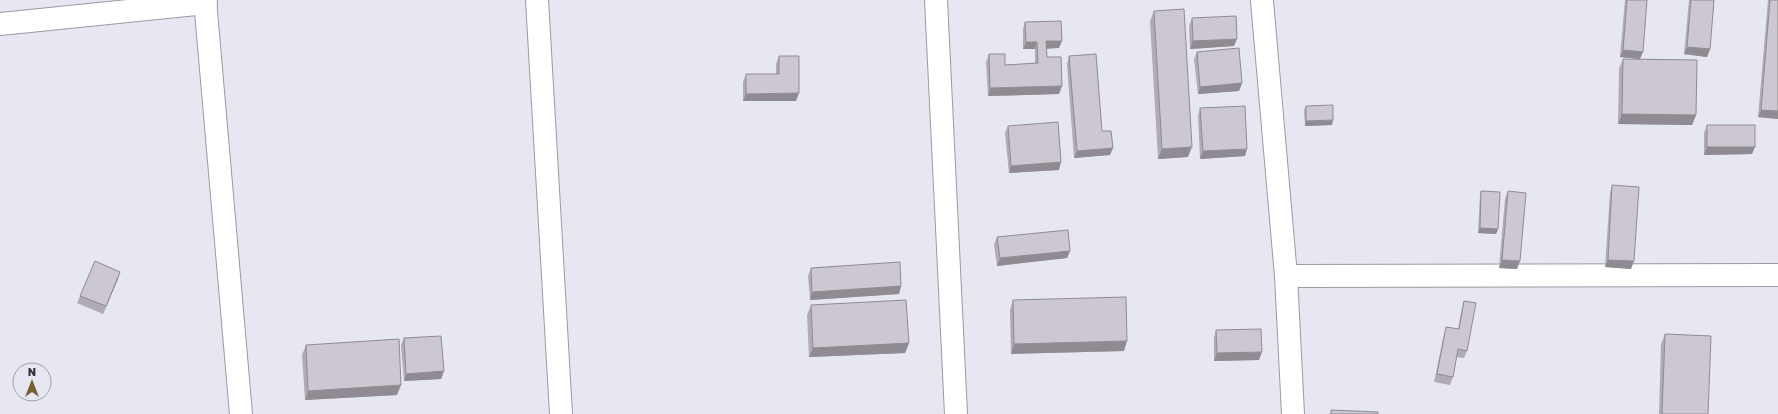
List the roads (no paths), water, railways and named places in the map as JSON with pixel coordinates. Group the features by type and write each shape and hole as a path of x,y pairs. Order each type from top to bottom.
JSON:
{"street":[{"path":"537,0 561,414"},
{"path":"936,0 956,414"},
{"path":"1259,0 1286,276 1293,414"},
{"path":"0,24 206,2 241,414"},
{"path":"1286,276 1778,275"}]}
